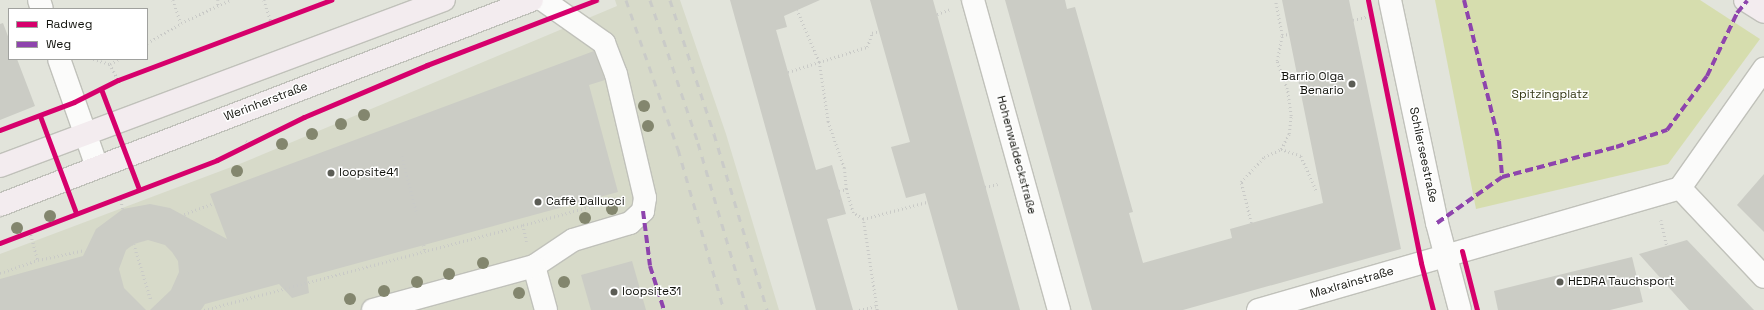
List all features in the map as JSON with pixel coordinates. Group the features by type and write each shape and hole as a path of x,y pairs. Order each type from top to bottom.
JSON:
{"main road":[{"path":"0,166 444,0"},
{"name":"Werinherstraße","path":"0,204 532,0"},
{"path":"1745,0 1764,12"}],"street":[{"path":"373,310 534,266 573,240 630,223 643,211 645,198 616,74 604,43 543,0"},
{"name":"Hohenwaldeckstraße","path":"973,0 1059,310"},
{"name":"Schlierseestraße","path":"1390,0 1446,256 1460,310"},
{"path":"59,60 97,167"},
{"path":"1446,256 1680,188 1764,69"},
{"path":"1680,188 1764,277"},
{"name":"Maxlrainstraße","path":"1258,310 1446,256"},
{"path":"534,266 546,310"}],"path":[{"path":"173,0 181,23"},
{"path":"218,0 218,5"},
{"path":"148,41 181,23 230,0"},
{"path":"264,0 272,22"},
{"path":"1251,224 1241,182 1264,157 1281,149 1289,134 1291,116 1287,90 1277,61 1282,35 1275,0"},
{"path":"797,11 819,62 828,122 844,168 846,189 853,213 863,220 877,310"},
{"path":"1353,20 1371,16"},
{"path":"788,72 867,47 872,33 879,31"},
{"path":"1282,35 1289,34"},
{"path":"96,60 110,64 117,60"},
{"path":"110,64 118,80"},
{"path":"246,141 251,144"},
{"path":"1281,149 1301,156 1317,192"},
{"path":"402,156 417,214"},
{"path":"839,191 846,189"},
{"path":"120,196 123,209"},
{"path":"204,310 615,200"},
{"path":"863,220 927,202"},
{"path":"184,214 214,203"},
{"path":"523,225 534,266"},
{"path":"30,231 38,260"},
{"path":"134,244 151,300"},
{"path":"424,245 425,251"},
{"path":"0,273 38,260 85,250"},
{"path":"859,310 876,306"}],"shaded area":[{"path":"615,0 680,0 726,134 779,310 0,310 0,254 242,163 617,6"}],"green space":[{"name":"Spitzingplatz","path":"1435,0 1700,0 1760,39 1668,164 1476,209"}],"building":[{"path":"730,0 820,0 784,16 787,27 776,30 816,170 832,165 846,214 827,219 853,310 816,310"},
{"path":"870,0 933,0 1020,310 958,310 925,193 906,198 891,147 910,142"},
{"path":"1005,0 1065,0 1067,9 1075,7 1133,212 1129,213 1143,263 1232,238 1230,229 1323,203 1282,0 1349,0 1401,249 1183,310 1092,310"},
{"path":"3,23 8,36 8,60 17,60 35,106 0,120 0,24"},
{"name":"loopsite41","path":"594,51 605,80 589,85 618,192 307,277 309,293 292,298 279,284 205,304 201,310 150,310 171,290 179,272 178,261 172,252 165,245 148,240 134,244 126,250 119,269 124,288 146,310 0,310 0,279 83,256 96,229 123,209 150,204 170,208 227,239 210,194"},
{"path":"1764,174 1764,232 1737,205"},
{"path":"1687,240 1754,310 1689,310 1639,254"},
{"path":"1632,257 1643,302 1610,310 1498,310 1494,291"},
{"name":"loopsite31","path":"632,261 646,310 591,310 581,275"}],"railway":[{"path":"626,0 678,149 724,310"},
{"path":"650,0 698,143 747,310"},
{"path":"670,0 714,134 767,310"}],"marked path":[{"path":"1464,0 1499,141 1502,177"},
{"path":"1437,223 1502,177 1616,147 1667,130 1707,76 1737,13 1747,1"},
{"path":"643,211 650,266 664,310"}],"cycle path":[{"path":"0,130 74,102 118,80 331,0"},
{"path":"0,243 217,160 304,117 427,65 596,0"},
{"path":"1368,0 1421,263 1433,310"},
{"path":"101,89 139,189"},
{"path":"40,116 76,213"},
{"path":"1462,251 1477,310"}],"place":[{"name":"Barrio Olga Benario","path":"1352,84"},
{"name":"loopsite41","path":"331,173"},
{"name":"Caffè Dallucci","path":"538,202"},
{"name":"HEDRA Tauchsport","path":"1560,282"},
{"name":"loopsite31","path":"614,292"}]}
